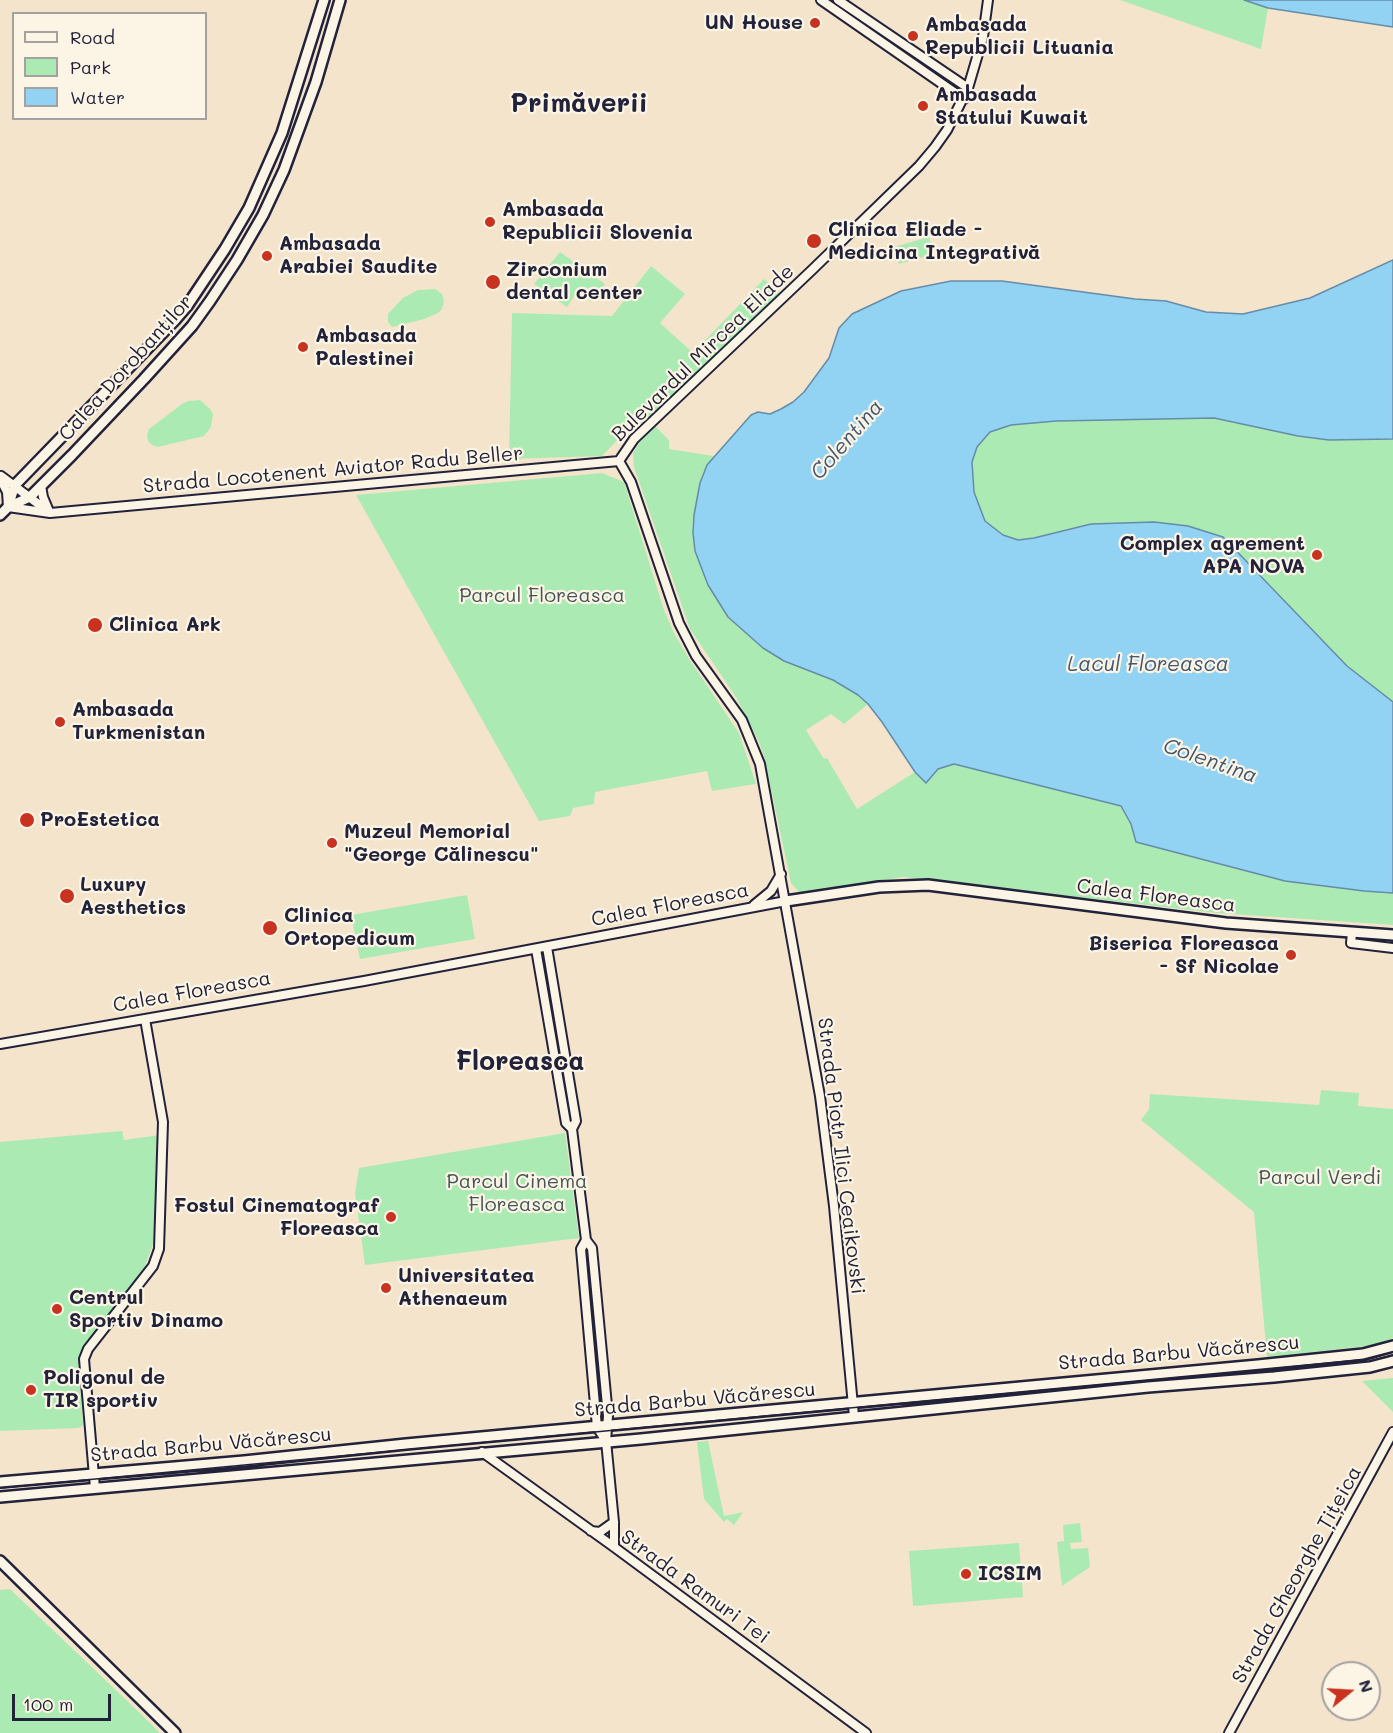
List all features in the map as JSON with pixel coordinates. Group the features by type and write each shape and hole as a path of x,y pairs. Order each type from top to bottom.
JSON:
{"main road":[{"name":"Calea Dorobanților","path":"8,507 15,485 175,320 225,249 249,208 282,134 324,0"},
{"name":"Calea Dorobanților","path":"0,515 8,507 30,497 137,387 192,326 237,260 263,215 284,170 316,82 340,0"},
{"name":"Calea Floreasca","path":"786,901 879,887 928,885 1280,928 1393,935"},
{"name":"Strada Barbu Văcărescu","path":"0,1482 1363,1354 1393,1346"},
{"name":"Strada Barbu Văcărescu","path":"0,1497 606,1441 1148,1387 1332,1372 1393,1361"},
{"path":"0,1561 175,1733"}],"street":[{"path":"821,0 964,99"},
{"path":"838,0 968,88"},
{"name":"Bulevardul Mircea Eliade","path":"786,901 763,776 753,744 742,720 703,666 682,630 672,607 631,482 619,461 634,439 919,166 947,130 964,99 983,37 988,0"},
{"name":"Strada Locotenent Aviator Radu Beller","path":"8,507 50,513 619,461"},
{"path":"0,477 15,485 50,513"},
{"path":"0,477 7,492 8,507"},
{"path":"41,486 50,513"},
{"path":"750,907 771,891 781,874"},
{"name":"Calea Floreasca","path":"0,1044 364,981 786,901"},
{"name":"Strada Piotr Ilici Ceaikovski","path":"786,901 820,1096 834,1206 854,1416"},
{"path":"1354,933 1355,944 1393,948"},
{"path":"547,947 576,1121 572,1129 586,1240 592,1248 608,1426 606,1441 614,1522 614,1547"},
{"path":"536,949 566,1123 572,1129"},
{"path":"95,1488 84,1364 86,1353 153,1266 159,1252 163,1122 145,1019"},
{"path":"586,1240 581,1249 597,1427 606,1441"},
{"name":"Strada Gheorghe Țițeica","path":"1229,1733 1393,1432"},
{"path":"502,1450 500,1457 505,1468"},
{"name":"Strada Ramuri Tei","path":"482,1452 866,1733"},
{"path":"590,1530 600,1532 614,1522"}],"green space":[{"path":"1120,0 1244,0 1268,8 1261,49"},
{"path":"929,237 934,254 899,264 894,247"},
{"path":"560,252 605,284 591,302 577,292 567,307 534,284"},
{"path":"651,266 685,294 660,323 693,353 764,279 780,293 649,419 630,427 602,456 509,459 512,313 612,316"},
{"path":"435,289 442,294 444,301 438,313 392,327 388,322 388,314 403,298 418,290"},
{"path":"200,400 213,414 211,427 204,436 158,447 148,441 149,429 182,404"},
{"name":"Complex agrement APA NOVA","path":"1214,418 1298,436 1329,440 1393,439 1393,702 1347,666 1255,569 1091,524 1018,540 1003,535 985,521 974,492 972,462 977,447 990,432 1011,425 1056,421"},
{"path":"654,425 669,440 669,449 714,456 703,472 694,515 695,550 708,585 728,617 858,695 868,704 844,724 831,714 806,730 824,759 827,758 857,809 915,772 926,782 938,769 954,764 1121,806 1131,824 1136,842 1285,881 1393,893 1393,925 1217,913 904,877 800,893 791,883 759,742 736,697 690,629 634,467 633,453 642,438"},
{"name":"Parcul Floreasca","path":"602,473 624,482 664,610 674,633 739,733 756,784 712,791 707,771 595,792 594,804 573,808 570,816 539,821 356,495"},
{"path":"467,895 475,939 360,959 351,915"},
{"name":"Parcul Verdi","path":"1321,1090 1359,1093 1358,1106 1393,1109 1393,1338 1376,1345 1267,1357 1254,1212 1141,1120 1149,1109 1150,1094 1319,1105"},
{"name":"Centrul Sportiv Dinamo","path":"122,1131 124,1140 160,1135 155,1239 143,1271 80,1354 78,1361 83,1425 79,1428 0,1431 0,1142"},
{"name":"Parcul Cinema Floreasca","path":"565,1133 579,1238 365,1265 355,1193 359,1168"},
{"path":"1393,1378 1393,1412 1362,1381"},
{"path":"708,1441 724,1516 743,1512 734,1525 727,1519 724,1522 704,1499 697,1442"},
{"path":"1080,1523 1082,1542 1070,1543 1071,1549 1088,1548 1090,1567 1062,1586 1057,1542 1064,1541 1063,1525"},
{"name":"ICSIM","path":"1019,1543 1023,1597 913,1606 909,1551"},
{"path":"10,1589 160,1733 0,1733 0,1590"}],"water":[{"path":"1244,0 1393,0 1393,27 1268,8"},
{"name":"Lacul Floreasca","path":"1393,260 1393,439 1329,440 1298,436 1214,418 1056,421 1011,425 990,432 977,447 972,462 974,492 985,521 1003,535 1018,540 1091,524 1154,522 1188,526 1223,537 1347,666 1393,702 1393,893 1285,881 1136,842 1131,824 1121,806 954,764 938,769 926,783 915,772 868,704 833,680 784,661 763,648 728,617 708,585 695,551 693,533 700,483 707,465 751,415 758,412 770,414 793,402 804,392 829,358 839,328 852,314 901,291 951,281 1002,281 1166,301 1206,312 1243,314 1310,298"}],"tram line":[{"path":"0,1488 1370,1359 1393,1352"}],"place":[{"name":"UN House","path":"815,23"},
{"name":"Ambasada Republicii Lituania","path":"913,36"},
{"name":"Ambasada Statului Kuwait","path":"923,106"},
{"name":"Ambasada Republicii Slovenia","path":"490,222"},
{"name":"Clinica Eliade - Medicina Integrativă","path":"814,241"},
{"name":"Ambasada Arabiei Saudite","path":"267,256"},
{"name":"Zirconium dental center","path":"493,282"},
{"name":"Ambasada Palestinei","path":"303,347"},
{"name":"Complex agrement APA NOVA","path":"1317,555"},
{"name":"Clinica Ark","path":"95,625"},
{"name":"Ambasada Turkmenistan","path":"60,722"},
{"name":"ProEstetica","path":"27,820"},
{"name":"Muzeul Memorial \"George Călinescu\"","path":"332,843"},
{"name":"Luxury Aesthetics","path":"67,896"},
{"name":"Clinica Ortopedicum","path":"270,928"},
{"name":"Biserica Floreasca - Sf Nicolae","path":"1291,955"},
{"name":"Fostul Cinematograf Floreasca","path":"391,1217"},
{"name":"Universitatea Athenaeum","path":"386,1288"},
{"name":"Centrul Sportiv Dinamo","path":"57,1309"},
{"name":"Poligonul de TIR sportiv","path":"31,1390"},
{"name":"ICSIM","path":"966,1574"}],"district":[{"name":"Primăverii","path":"579,104"},
{"name":"Floreasca","path":"520,1062"}],"water label":[{"name":"Colentina","path":"847,440"},
{"name":"Colentina","path":"1210,761"}]}
